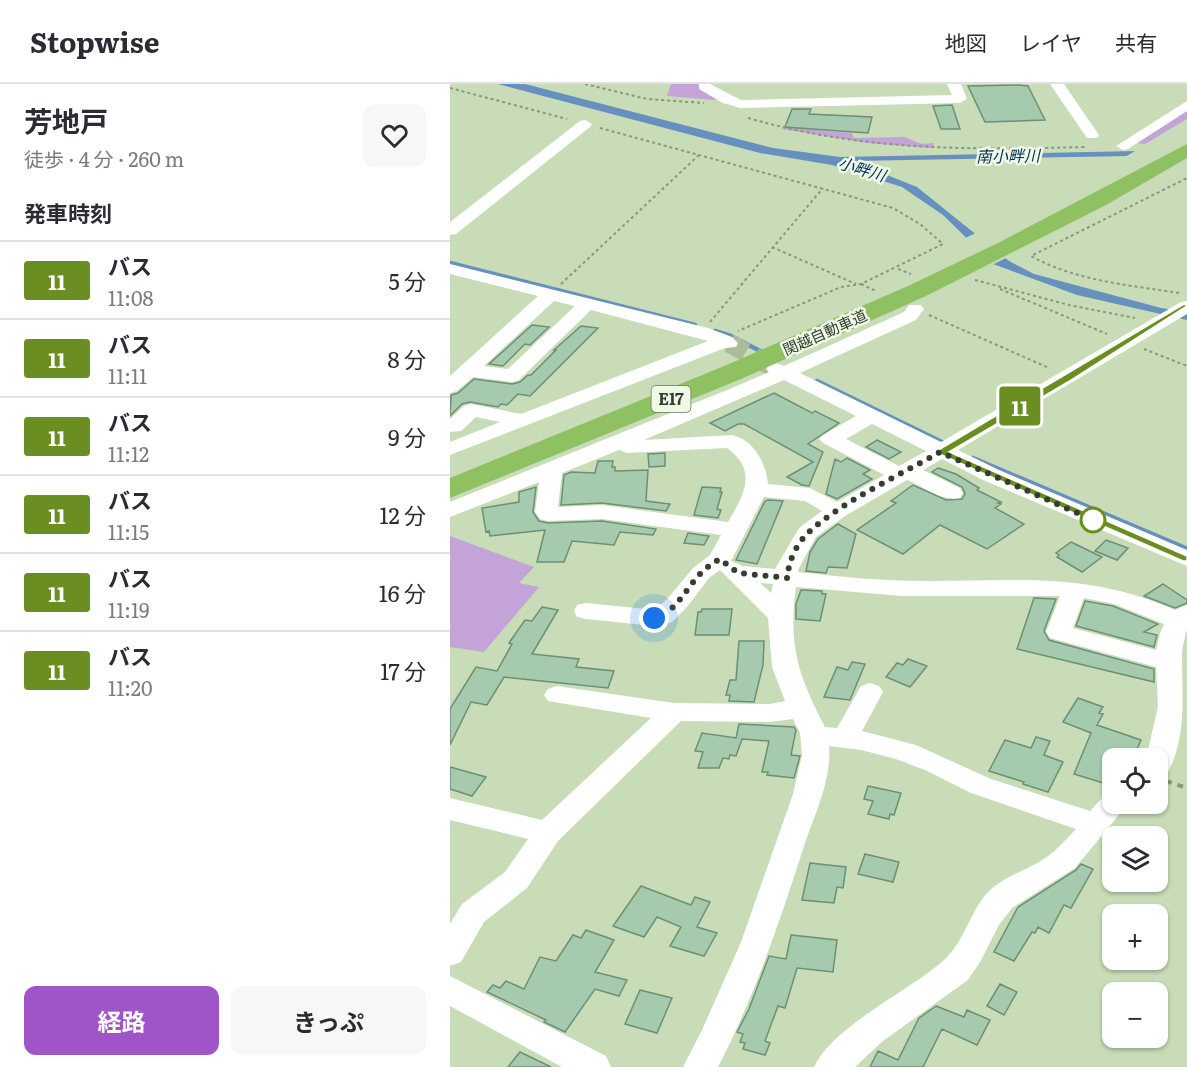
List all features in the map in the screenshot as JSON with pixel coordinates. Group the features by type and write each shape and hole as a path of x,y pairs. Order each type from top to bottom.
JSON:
{"highway":[{"name":"関越自動車道","path":"450,489 728,375 1006,238 1173,152 1187,132"},
{"name":"関越自動車道","path":"1006,238 1088,187 1129,153 1173,152"},
{"name":"関越自動車道","path":"450,467 882,298"}],"street":[{"path":"704,86 740,104 960,99 954,84"},
{"path":"1058,84 1092,135"},
{"path":"1129,153 1187,105"},
{"path":"452,223 585,124"},
{"path":"450,269 701,332 725,341"},
{"path":"450,387 551,294"},
{"path":"450,510 610,448 910,316 882,298"},
{"path":"468,370 512,376 588,303"},
{"path":"700,1067 716,1037 757,942 807,794 816,755 814,736 785,667 780,616 790,561 807,533 837,511 1070,377 1187,306"},
{"path":"450,449 725,341"},
{"path":"780,372 869,417 947,449 1187,559"},
{"path":"454,427 471,410 524,421"},
{"path":"869,417 830,439 952,493"},
{"path":"610,448 732,441 743,449 756,475 758,490 746,514 734,530 729,566"},
{"path":"552,469 546,512 548,514 602,512 734,530"},
{"path":"758,490 810,495 837,511"},
{"path":"729,566 769,608 780,616"},
{"path":"585,611 654,618 663,616 678,602 701,573 729,566 788,578 834,584 926,589 1022,586 1110,595 1182,617 1169,645 1171,705 1162,748"},
{"path":"1074,591 1059,632 1168,662"},
{"path":"845,738 870,692"},
{"path":"557,695 674,712 770,713 801,708"},
{"path":"450,953 473,913 516,880 549,833 674,712"},
{"path":"814,736 845,738 908,752 981,786 1102,813"},
{"path":"450,809 549,833"},
{"path":"831,1067 872,1030 956,970 963,963 987,917 1001,899 1024,882 1064,860 1105,814"},
{"path":"450,990 594,1067"}],"path":[{"path":"585,84 647,99 711,104"},
{"path":"450,88 700,154 901,211 943,244 905,265 882,298"},
{"path":"746,117 802,134 923,149 1129,153"},
{"path":"551,294 700,154"},
{"path":"1187,178 1031,256 1052,267 1074,274 1187,295"},
{"path":"701,332 823,188"},
{"path":"772,247 882,298 1070,377"},
{"path":"1161,322 1090,310 991,284 1187,366"},
{"path":"725,341 840,287 882,298"},
{"path":"1168,782 1187,788"}],"shaded area":[{"path":"671,84 699,84 698,87 718,97 715,100 667,96"},
{"path":"1187,110 1187,119 1145,144 1137,143"},
{"path":"784,127 852,133 854,138 904,137 922,144 934,143 932,148 868,143 782,129"},
{"path":"450,536 534,567 519,583 539,587 484,652 450,647"}],"water":[{"path":"498,84 525,84 773,148 840,157 1187,150 1187,155 852,161 917,187 1009,261 1034,274 1161,308 1187,312 1187,320 1077,295 993,264 943,215 902,187 832,165 760,153"}],"pier":[{"path":"1187,147 1187,158 1120,160 1140,148"},
{"path":"978,232 1008,257 990,266 963,239"}],"building":[{"path":"968,86 1028,86 1045,120 985,122"},
{"path":"952,105 960,129 941,129 933,106"},
{"path":"792,109 811,109 809,114 872,117 868,133 785,127"},
{"path":"532,325 549,327 530,345 525,344 503,366 489,364"},
{"path":"581,326 598,328 530,396 518,394 507,405 501,404 498,407 470,402 462,404 450,416 451,395 458,393 474,379 512,384 520,382 531,375"},
{"path":"774,393 812,413 815,411 839,423 808,444 823,452 809,486 787,477 813,462 744,424 738,424 725,431 710,423"},
{"path":"877,440 901,452 889,459 866,447"},
{"path":"665,453 665,466 649,467 648,454"},
{"path":"847,458 870,470 863,474 872,479 837,499 826,494 835,459 841,462"},
{"path":"598,461 613,461 612,467 615,467 615,471 648,470 646,501 670,504 666,511 602,503 561,505 564,475 571,472 595,473"},
{"path":"938,468 956,474 979,488 977,490 1001,502 995,508 1024,524 987,549 940,525 903,554 857,530 896,503 891,501 913,485 946,500 962,499 965,494 962,487 932,472"},
{"path":"536,487 533,512 539,521 548,523 602,521 656,529 653,535 620,532 614,545 572,541 564,562 537,562 545,530 490,536 489,531 486,532 482,508 519,502 519,492"},
{"path":"702,487 721,488 717,509 721,510 718,518 694,515"},
{"path":"765,501 783,501 757,564 736,560"},
{"path":"838,524 856,534 847,568 828,567 826,573 806,571 810,552 818,539"},
{"path":"688,533 709,536 704,545 684,543"},
{"path":"1106,540 1128,548 1117,560 1095,551"},
{"path":"1071,542 1102,557 1082,572 1057,557 1059,555 1056,553"},
{"path":"1163,584 1187,600 1187,603 1175,608 1144,596"},
{"path":"801,590 822,591 822,594 826,594 820,621 796,619 796,604"},
{"path":"1034,598 1056,599 1044,631 1049,640 1154,669 1154,682 1017,649"},
{"path":"1085,601 1113,606 1158,624 1144,632 1157,635 1154,647 1076,626"},
{"path":"542,607 558,610 532,654 579,659 576,667 614,671 608,688 504,677 487,705 471,702 450,745 450,709 476,667 497,671 512,644 509,643 525,620 532,621"},
{"path":"702,609 732,609 729,635 695,635 698,612"},
{"path":"739,641 764,641 763,665 754,702 729,701 730,695 726,695 730,680 736,680"},
{"path":"908,659 927,666 910,687 886,677 897,663 903,665"},
{"path":"852,662 865,664 850,700 824,697 837,667 848,670"},
{"path":"1078,698 1103,707 1099,713 1103,714 1097,725 1141,740 1138,748 1102,748 1102,783 1074,774 1091,733 1063,722"},
{"path":"739,724 794,727 796,730 791,755 800,756 794,778 767,775 768,772 762,772 769,741 742,739 736,756 730,755 729,759 723,758 719,768 698,768 703,752 695,751 702,733 736,738"},
{"path":"1036,737 1050,741 1044,755 1063,762 1048,792 989,771 1005,740 1031,748"},
{"path":"450,767 486,777 472,796 450,789"},
{"path":"868,786 901,793 894,815 890,814 889,819 868,814 873,801 864,799"},
{"path":"865,854 899,862 893,882 858,874"},
{"path":"810,863 846,867 843,888 837,887 834,903 802,900"},
{"path":"1081,864 1093,869 1071,908 1064,905 1049,933 1038,927 1035,933 1032,932 1014,961 994,952 1018,907 1076,870"},
{"path":"641,886 691,905 695,897 710,902 697,927 717,933 704,956 670,946 681,927 657,917 644,937 613,926"},
{"path":"586,930 614,940 595,972 627,980 619,996 595,989 565,1032 544,1022 546,1020 487,992 493,985 500,988 506,981 524,989 540,957 556,961 573,935 581,938"},
{"path":"791,935 837,940 833,972 797,968 785,1008 778,1006 765,1041 770,1043 765,1055 743,1049 745,1043 740,1042 743,1034 737,1032 749,1009 769,956 786,959"},
{"path":"1000,984 1017,992 1004,1015 987,1006"},
{"path":"640,990 672,998 657,1033 625,1024"},
{"path":"936,1006 964,1017 967,1010 990,1020 977,1045 942,1029 923,1067 870,1067 878,1051 898,1060 919,1018"},
{"path":"520,1052 551,1067 508,1067"}],"waterway":[{"path":"450,263 695,325"},
{"path":"715,331 731,336 764,353"},
{"path":"817,381 946,444"},
{"path":"973,458 980,461"},
{"path":"977,460 1187,549"}],"tunnel":[{"path":"729,343 776,369"}],"bus line":[{"name":"11","path":"1187,306 940,452 1041,498 1187,559"}],"route":[{"path":"654,618 663,616 678,602 701,573 720,559 738,573 788,578 788,568 807,533 837,511 940,452 1093,520"}],"water label":[{"name":"南小畔川","path":"1008,156"},
{"name":"小畔川","path":"862,169"}]}
